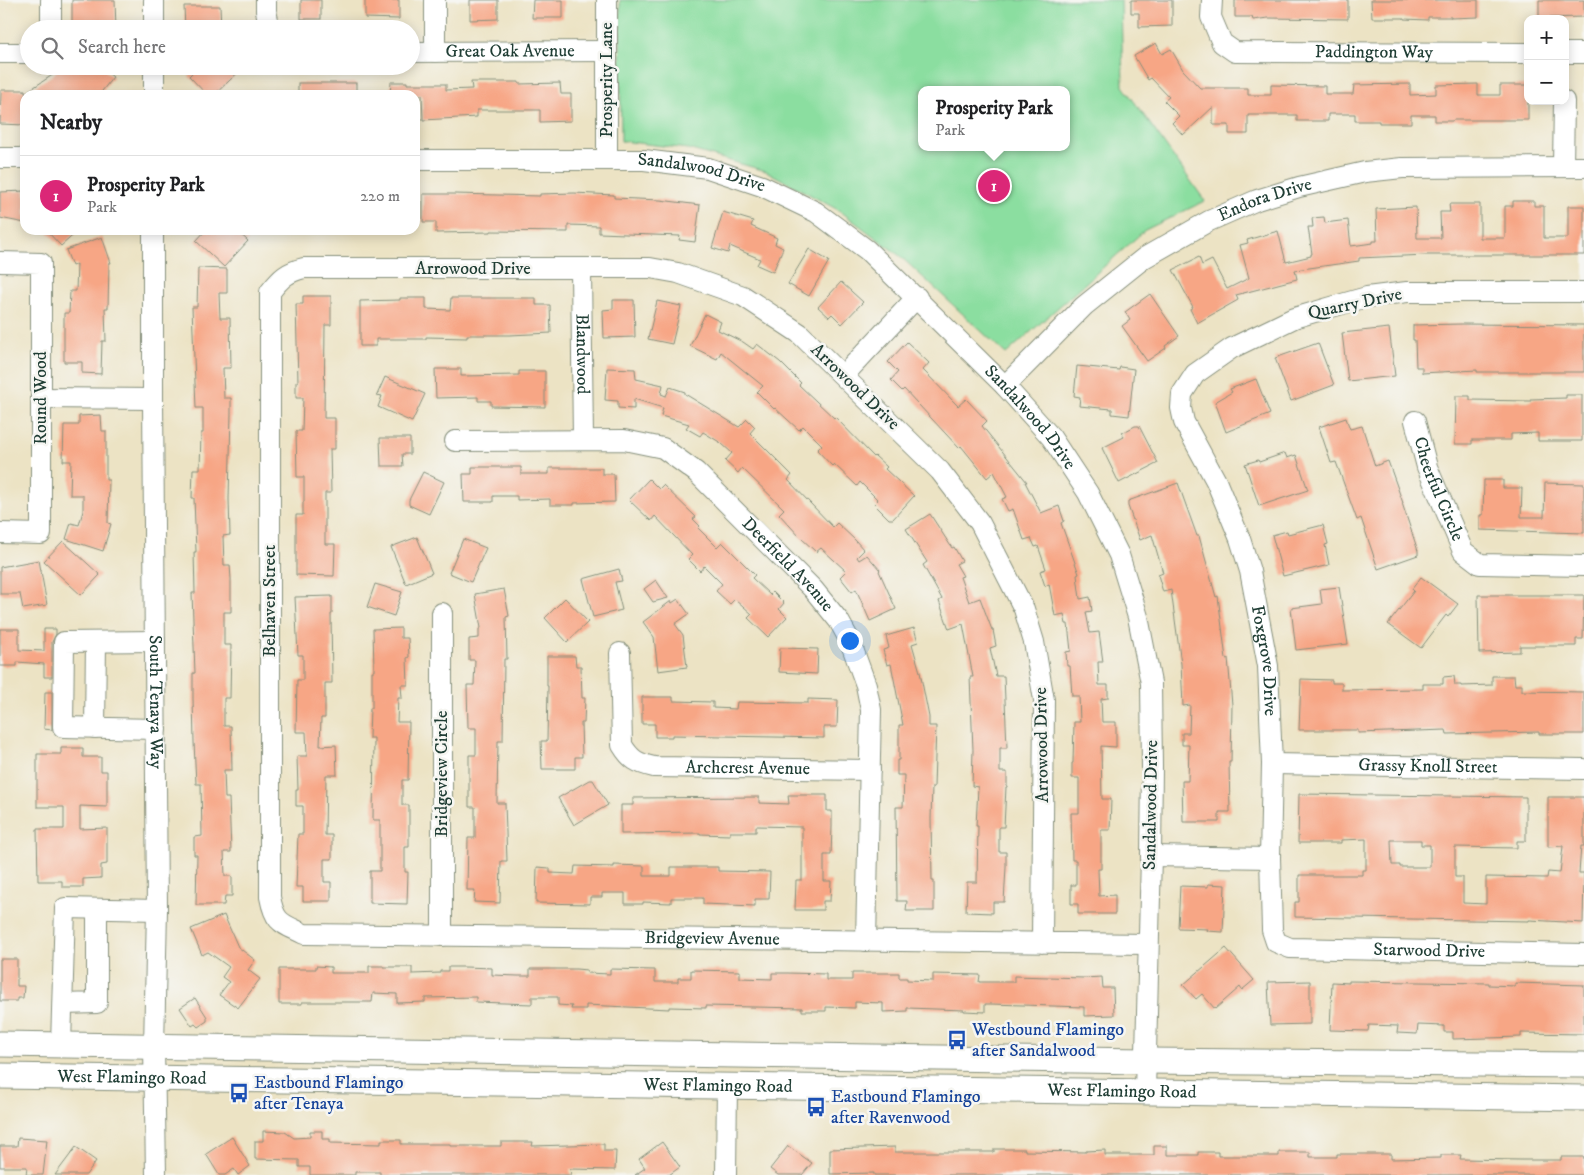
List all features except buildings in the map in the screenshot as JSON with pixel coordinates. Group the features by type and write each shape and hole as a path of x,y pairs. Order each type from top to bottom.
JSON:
{"main road":[{"name":"West Flamingo Road","path":"0,1044 1145,1061 1584,1065"},
{"path":"726,1085 730,1077 736,1072 744,1070 841,1070 879,1057"},
{"name":"West Flamingo Road","path":"0,1076 1584,1098"}],"street":[{"path":"50,20 51,0"},
{"path":"154,0 154,20"},
{"path":"266,0 268,20"},
{"path":"435,0 435,52"},
{"name":"Prosperity Lane","path":"607,0 607,160"},
{"name":"Paddington Way","path":"1212,0 1211,17 1222,43 1235,52 1524,53"},
{"name":"Great Oak Avenue","path":"420,52 607,51"},
{"path":"0,53 20,53"},
{"path":"1569,53 1584,53"},
{"path":"154,75 154,90"},
{"path":"1563,167 1564,105"},
{"path":"0,158 20,158"},
{"name":"Sandalwood Drive","path":"420,160 644,160 708,168 762,186 816,212 868,250 1005,386 1051,438 1088,493 1119,555 1138,617 1151,683 1151,856 1145,1092"},
{"name":"Endora Drive","path":"1005,386 1084,306 1144,258 1209,221 1257,200 1299,186 1365,172 1402,168 1584,167"},
{"name":"South Tenaya Way","path":"153,235 157,910 154,1046 156,1078 156,1175"},
{"name":"Round Wood","path":"0,262 41,262 41,534 0,533"},
{"name":"Arrowood Drive","path":"279,281 291,271 304,268 650,268 678,273 743,296 799,333 940,471 980,523 1024,609 1034,642 1044,700 1042,943"},
{"name":"Blandwood","path":"581,269 583,440"},
{"name":"Belhaven Street","path":"279,281 270,292 270,897 272,911 279,922"},
{"name":"Quarry Drive","path":"1182,394 1195,374 1232,348 1294,318 1367,297 1407,292 1584,292"},
{"path":"844,375 917,297"},
{"name":"Foxgrove Drive","path":"1182,394 1180,408 1184,422 1216,481 1240,540 1250,571 1268,666 1272,764 1270,858 1272,930 1276,942"},
{"path":"41,398 153,399"},
{"name":"Cheerful Circle","path":"1415,420 1427,467 1463,551 1480,564 1584,566"},
{"name":"Deerfield Avenue","path":"454,441 624,440 664,448 696,472 813,589 839,621 850,641 866,685 872,710 866,941"},
{"name":"Bridgeview Circle","path":"442,613 442,936"},
{"path":"155,641 64,642 63,727 156,729"},
{"path":"95,728 96,642"},
{"name":"Archcrest Avenue","path":"620,653 622,745 629,756 640,764 654,767 870,770"},
{"name":"Grassy Knoll Street","path":"1272,764 1584,768"},
{"path":"1151,856 1270,858"},
{"path":"61,1044 65,908 157,910"},
{"path":"63,1004 97,1003 97,909"},
{"name":"Bridgeview Avenue","path":"279,922 304,934 1148,944"},
{"name":"Starwood Drive","path":"1276,942 1290,948 1584,954"},
{"path":"726,1085 726,1175"}],"green space":[{"path":"620,0 1121,0 1123,86 1205,201 1145,230 1006,354 900,256 840,211 766,171 688,149 621,141"}],"place":[{"name":"Prosperity Park","path":"994,186"},
{"name":"Westbound Flamingo after Sandalwood","path":"957,1040"},
{"name":"Eastbound Flamingo after Tenaya","path":"239,1093"},
{"name":"Eastbound Flamingo after Ravenwood","path":"816,1107"}]}
